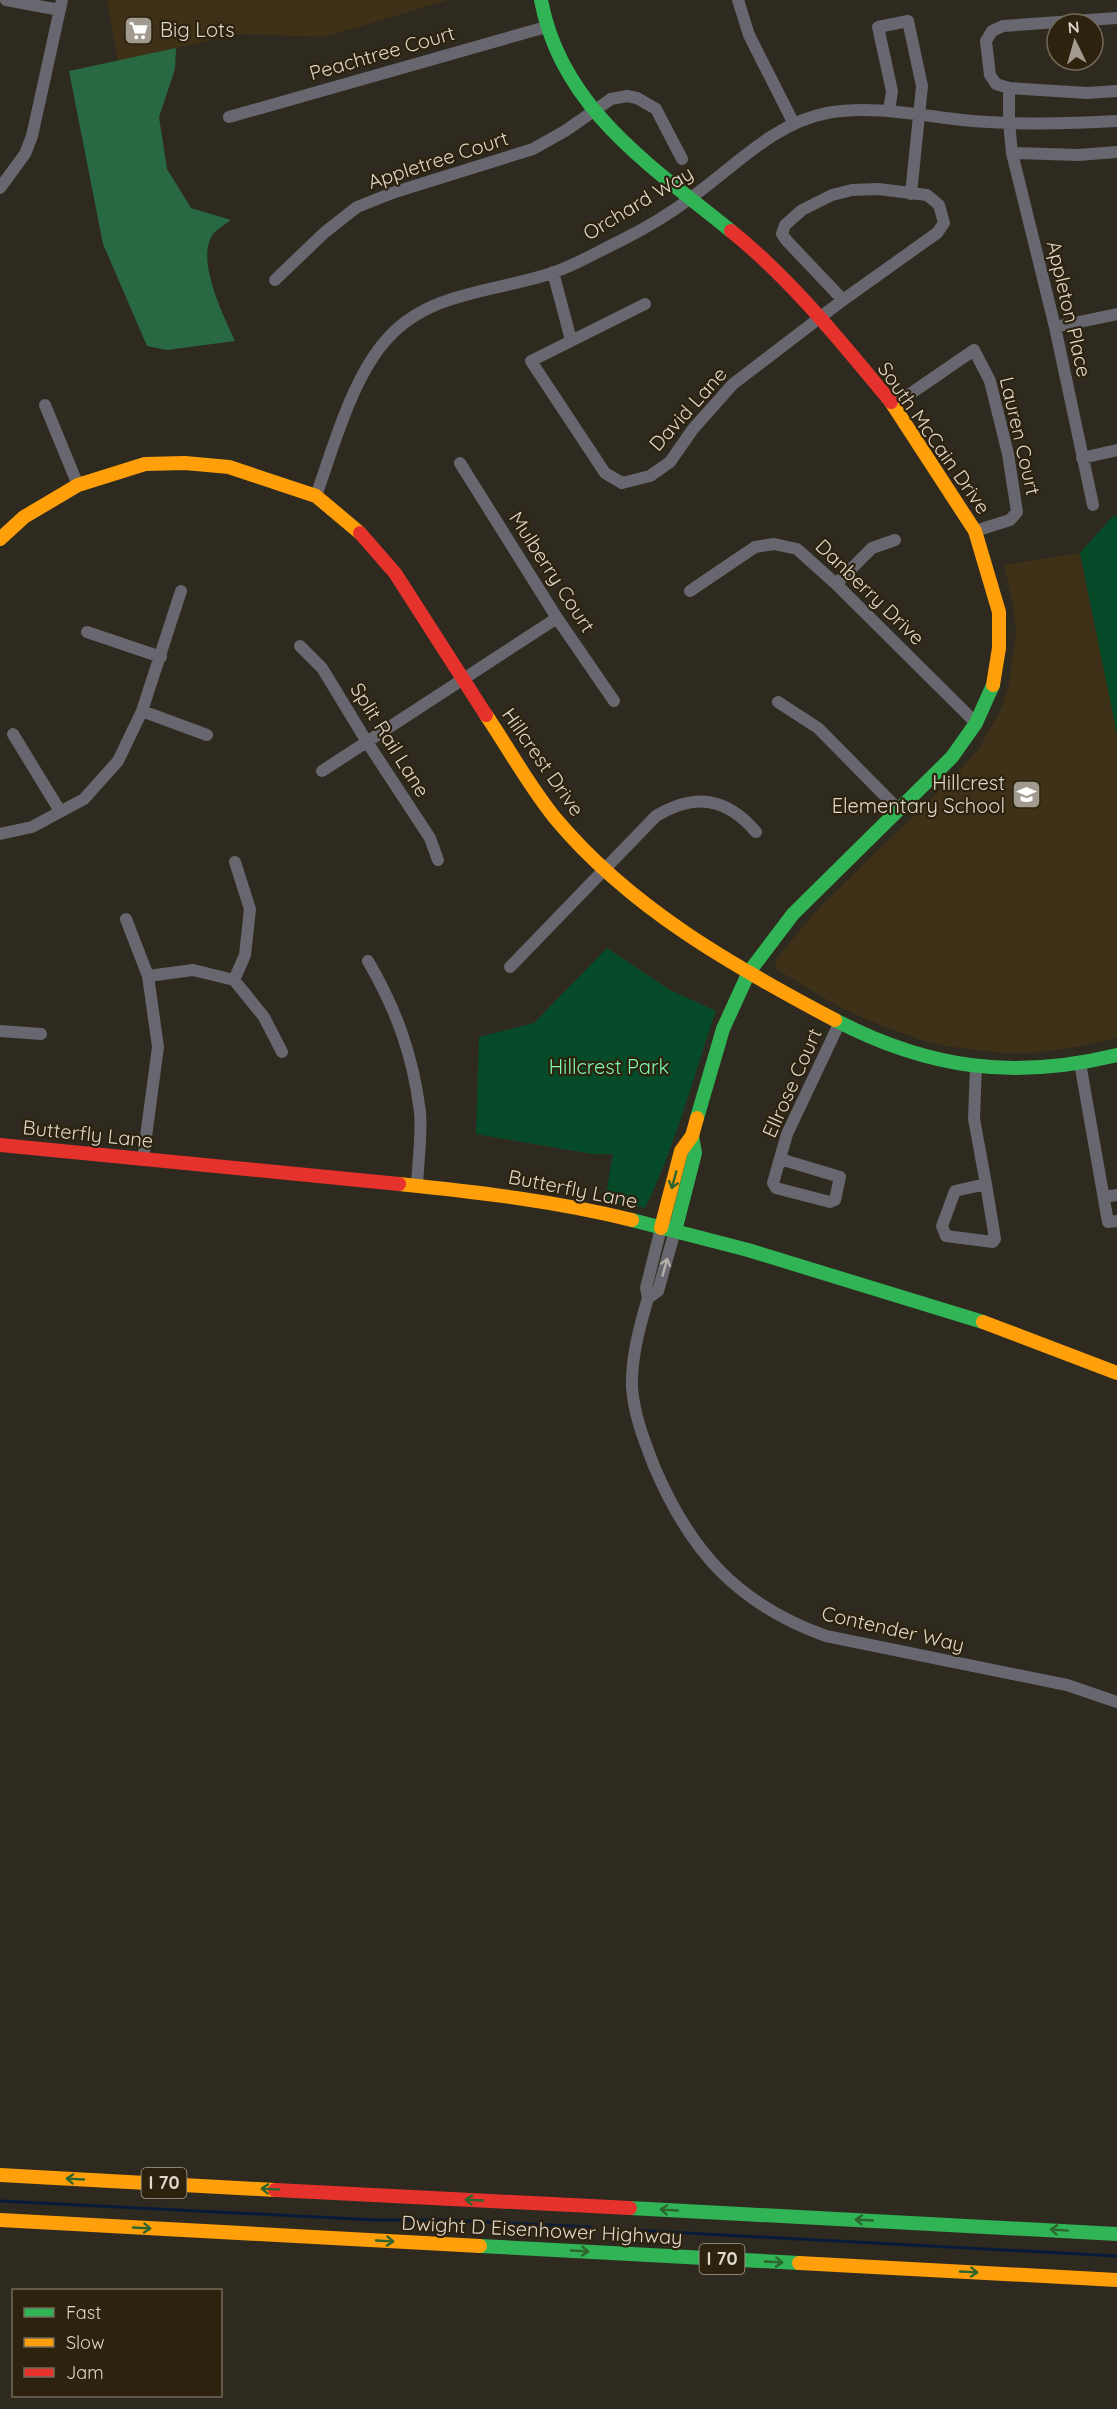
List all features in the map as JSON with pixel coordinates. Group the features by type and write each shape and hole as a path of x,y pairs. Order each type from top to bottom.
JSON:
{"main road":[{"name":"South McCain Drive","path":"541,0 546,27 566,72 593,111 640,157 752,248 821,318 894,405 975,531 999,612 999,648 992,688 976,723 952,757 793,914 749,972 723,1029 692,1136 681,1151 668,1229"},
{"name":"Hillcrest Drive","path":"0,539 24,517 78,485 145,464 184,463 229,467 316,496 368,540 395,573 556,820 631,896 680,930 839,1024 907,1053 949,1063 1025,1067 1080,1063 1117,1055"},
{"name":"Butterfly Lane","path":"0,1145 417,1185 566,1205 748,1250 967,1316 1117,1373"},
{"name":"Dwight D Eisenhower Highway","path":"0,2175 1117,2235"},
{"name":"Dwight D Eisenhower Highway","path":"0,2220 1117,2280"}],"street":[{"path":"0,188 26,154 32,136 61,5 6,0"},
{"path":"738,0 749,35 794,124"},
{"path":"1117,18 1003,26 992,31 986,41 990,75 996,84 1009,88 1087,93 1117,92"},
{"path":"889,111 892,91 878,27 908,21 922,86 911,194"},
{"name":"Peachtree Court","path":"229,117 546,27"},
{"name":"Appleton Place","path":"1009,88 1012,153 1055,327 1093,505"},
{"name":"Appletree Court","path":"275,280 324,233 357,207 395,192 533,149 565,131 611,99 627,96 648,103 656,109 682,159"},
{"name":"Orchard Way","path":"316,496 353,397 368,364 387,338 404,322 423,310 455,297 553,272 624,239 692,197 746,154 794,124 823,114 853,109 1009,122 1117,121"},
{"path":"1012,153 1078,155 1117,153"},
{"path":"821,318 937,233 944,223 939,205 927,195 878,189 852,190 832,195 802,210 785,225 782,234 787,241 843,300"},
{"path":"553,272 571,340"},
{"name":"David Lane","path":"645,304 531,361 605,473 622,483 650,476 670,462 693,429 733,384 821,318"},
{"path":"1055,327 1117,314"},
{"name":"Lauren Court","path":"894,405 974,350 992,389 1008,454 1017,512 1010,520 975,531"},
{"path":"45,405 78,485"},
{"path":"1082,458 1117,450"},
{"name":"Mulberry Court","path":"460,463 556,618 614,701"},
{"path":"836,584 872,548 895,540"},
{"name":"Danberry Drive","path":"690,591 755,547 774,544 797,549 836,584 976,723"},
{"path":"0,834 32,827 84,799 118,761 142,711 181,591"},
{"path":"322,771 556,618"},
{"path":"87,632 161,657"},
{"name":"Split Rail Lane","path":"300,646 322,668 430,838 438,860"},
{"path":"778,702 819,728 898,809"},
{"path":"142,711 207,735"},
{"path":"13,734 60,811"},
{"path":"510,967 656,816 687,801 710,802 737,813 756,832"},
{"path":"234,980 245,955 250,909 235,862"},
{"path":"126,919 148,976 158,1047 143,1159"},
{"path":"368,961 388,995 408,1045 420,1114 417,1185"},
{"path":"148,976 193,970 234,980 264,1017 282,1052"},
{"name":"Ellrose Court","path":"780,1159 840,1177 835,1200 830,1202 776,1188 773,1183 787,1134 839,1024"},
{"path":"0,1031 41,1034"},
{"path":"1080,1063 1111,1196 1108,1222 1117,1221"},
{"path":"976,1066 974,1119 986,1184 995,1239 990,1244 946,1236 942,1226 955,1191 986,1184"},
{"name":"Contender Way","path":"668,1229 646,1288 648,1298 634,1358 632,1386 636,1415 644,1440 675,1512 691,1538 715,1566 740,1590 779,1616 826,1636 1067,1685 1117,1702"}],"shaded area":[{"path":"107,0 448,0 325,37 240,34 118,61"},
{"name":"Hillcrest Elementary School","path":"1080,553 1117,734 1117,1038 1033,1053 1003,1053 945,1046 921,1040 870,1021 836,1005 776,969 776,959 820,907 978,750 1001,710 1009,685 1016,632 1013,604 1004,565"}],"green space":[{"path":"176,48 175,69 159,117 167,169 191,208 231,220 213,234 208,245 207,258 218,303 235,341 167,350 147,346 103,244 69,71"},
{"path":"1117,515 1117,734 1080,553 1113,516"},
{"name":"Hillcrest Park","path":"607,948 670,990 716,1011 675,1135 645,1208 605,1200 613,1154 593,1154 476,1134 479,1037 534,1023"}],"waterway":[{"path":"0,2201 376,2220 444,2220 590,2227"},
{"path":"630,2230 1117,2256"}],"traffic: fast":[{"path":"541,0 552,38 568,73 589,103 641,158 731,231"},
{"path":"697,1118 723,1029 749,972 793,914 952,757 976,723 993,685"},
{"path":"835,1020 904,1050 973,1065 1007,1068 1043,1067 1079,1063 1117,1055"},
{"path":"675,1231 695,1153 692,1136"},
{"path":"632,1220 748,1250 983,1322"},
{"path":"630,2208 1117,2234"},
{"path":"480,2246 799,2263"}],"traffic: slow":[{"path":"891,402 975,531 999,612 999,648 993,685"},
{"path":"0,539 24,517 78,485 145,464 185,463 229,467 316,496 360,533"},
{"path":"486,715 555,818 616,880 685,933 721,956 835,1020"},
{"path":"661,1228 681,1151 692,1136 697,1118"},
{"path":"399,1184 545,1202 632,1220"},
{"path":"983,1322 1117,1373"},
{"path":"0,2175 275,2190"},
{"path":"0,2220 480,2246"},
{"path":"799,2263 1117,2280"}],"traffic: jam":[{"path":"731,231 795,291 891,402"},
{"path":"360,533 395,573 486,715"},
{"path":"0,1145 399,1184"},
{"path":"275,2190 630,2208"}],"place":[{"name":"Big Lots","path":"139,30"},
{"name":"Hillcrest Elementary School","path":"1026,794"}]}
